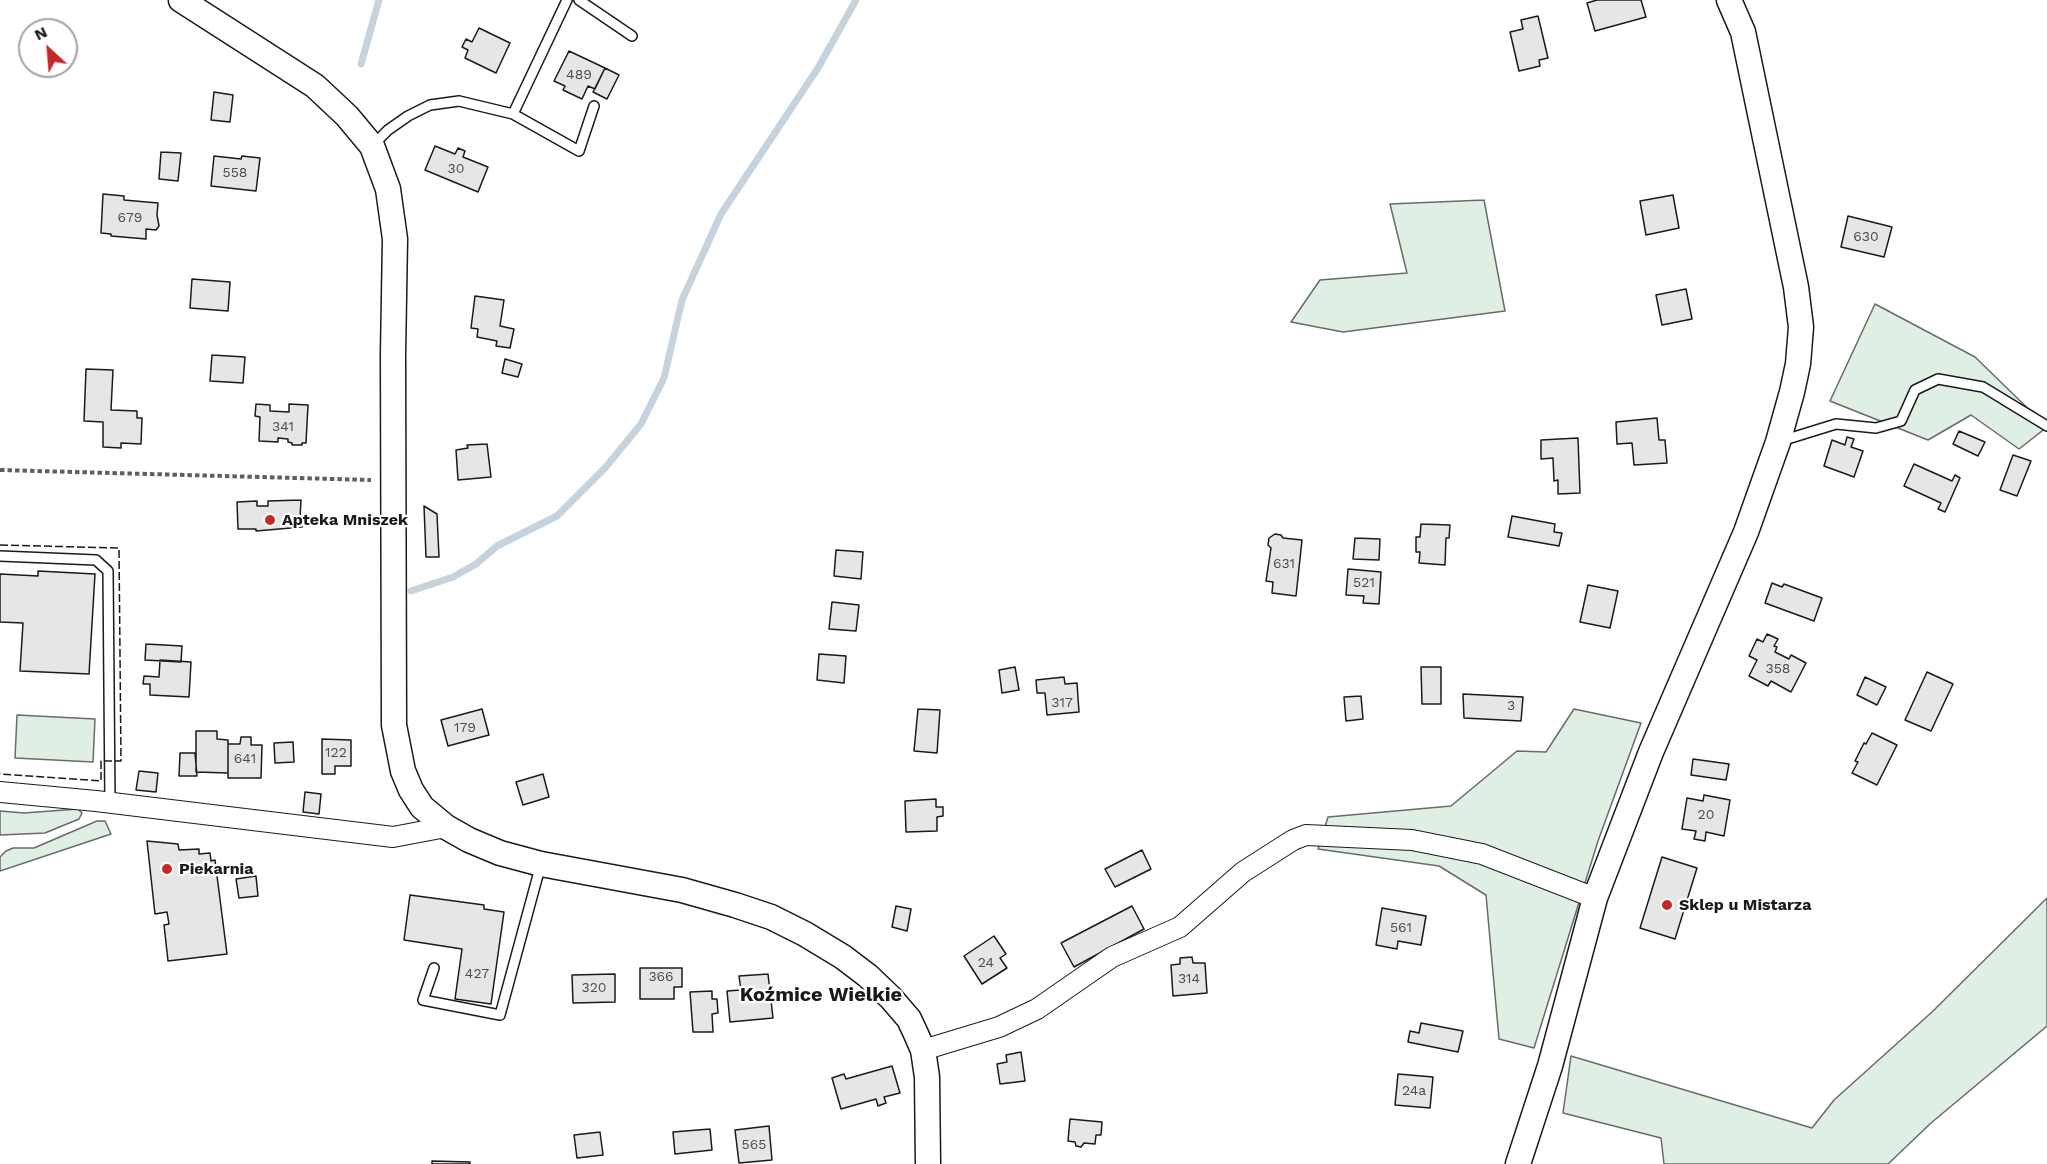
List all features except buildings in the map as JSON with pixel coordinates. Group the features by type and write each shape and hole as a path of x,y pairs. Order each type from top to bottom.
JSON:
{"street":[{"path":"181,0 315,86 347,116 372,146 388,189 395,239 394,725 403,771 411,790 422,807 446,827 500,853 541,864 682,890 735,905 771,917 843,957 891,998 909,1019 923,1050 927,1077 928,1164"},
{"path":"1518,1164 1550,1066 1595,898 1651,752 1746,532 1778,442 1798,364 1801,327 1796,287 1743,32 1729,0"},
{"path":"0,792 393,837 446,827"},
{"path":"923,1050 999,1027 1037,1009 1112,957 1180,927 1243,872 1293,840 1306,835 1412,840 1482,854 1595,898"}],"lane":[{"path":"513,114 567,0"},
{"path":"579,0 632,36"},
{"path":"372,146 388,130 408,116 430,105 459,100 513,114 579,151 594,106"},
{"path":"1778,442 1836,424 1876,428 1901,422 1915,390 1938,380 1983,387 2047,426"},
{"path":"0,556 96,560 108,571 110,803"},
{"path":"434,968 423,1000 500,1015 541,864"}],"path":[{"path":"0,470 393,481"}],"green space":[{"path":"1484,200 1505,311 1343,332 1291,322 1320,280 1407,273 1390,204"},
{"path":"1875,304 1975,357 2047,427 2019,449 1971,415 1928,440 1830,401"},
{"path":"1574,709 1641,723 1598,841 1534,1048 1499,1039 1486,895 1439,866 1318,849 1328,817 1451,806 1517,751 1546,752"},
{"path":"17,715 95,719 93,762 15,758"},
{"path":"78,809 82,813 79,819 45,833 0,835 0,811 24,813"},
{"path":"97,821 105,821 111,834 0,871 0,857 6,851 13,848 34,848"},
{"path":"2047,898 2047,1026 1931,1123 1888,1164 1664,1164 1661,1138 1563,1113 1571,1056 1812,1128 1834,1100 1932,1012"}],"waterway":[{"path":"361,64 379,0"},
{"path":"411,591 453,577 476,564 497,546 557,516 605,468 641,424 664,378 682,300 721,214 818,68 856,0"}],"fence":[{"path":"0,545 119,548 121,761 101,761 101,781 0,774"}],"place":[{"name":"Apteka Mniszek","path":"270,520"},
{"name":"Piekarnia","path":"167,869"},
{"name":"Sklep u Mistarza","path":"1667,905"}],"district":[{"name":"Koźmice Wielkie","path":"821,995"}]}
